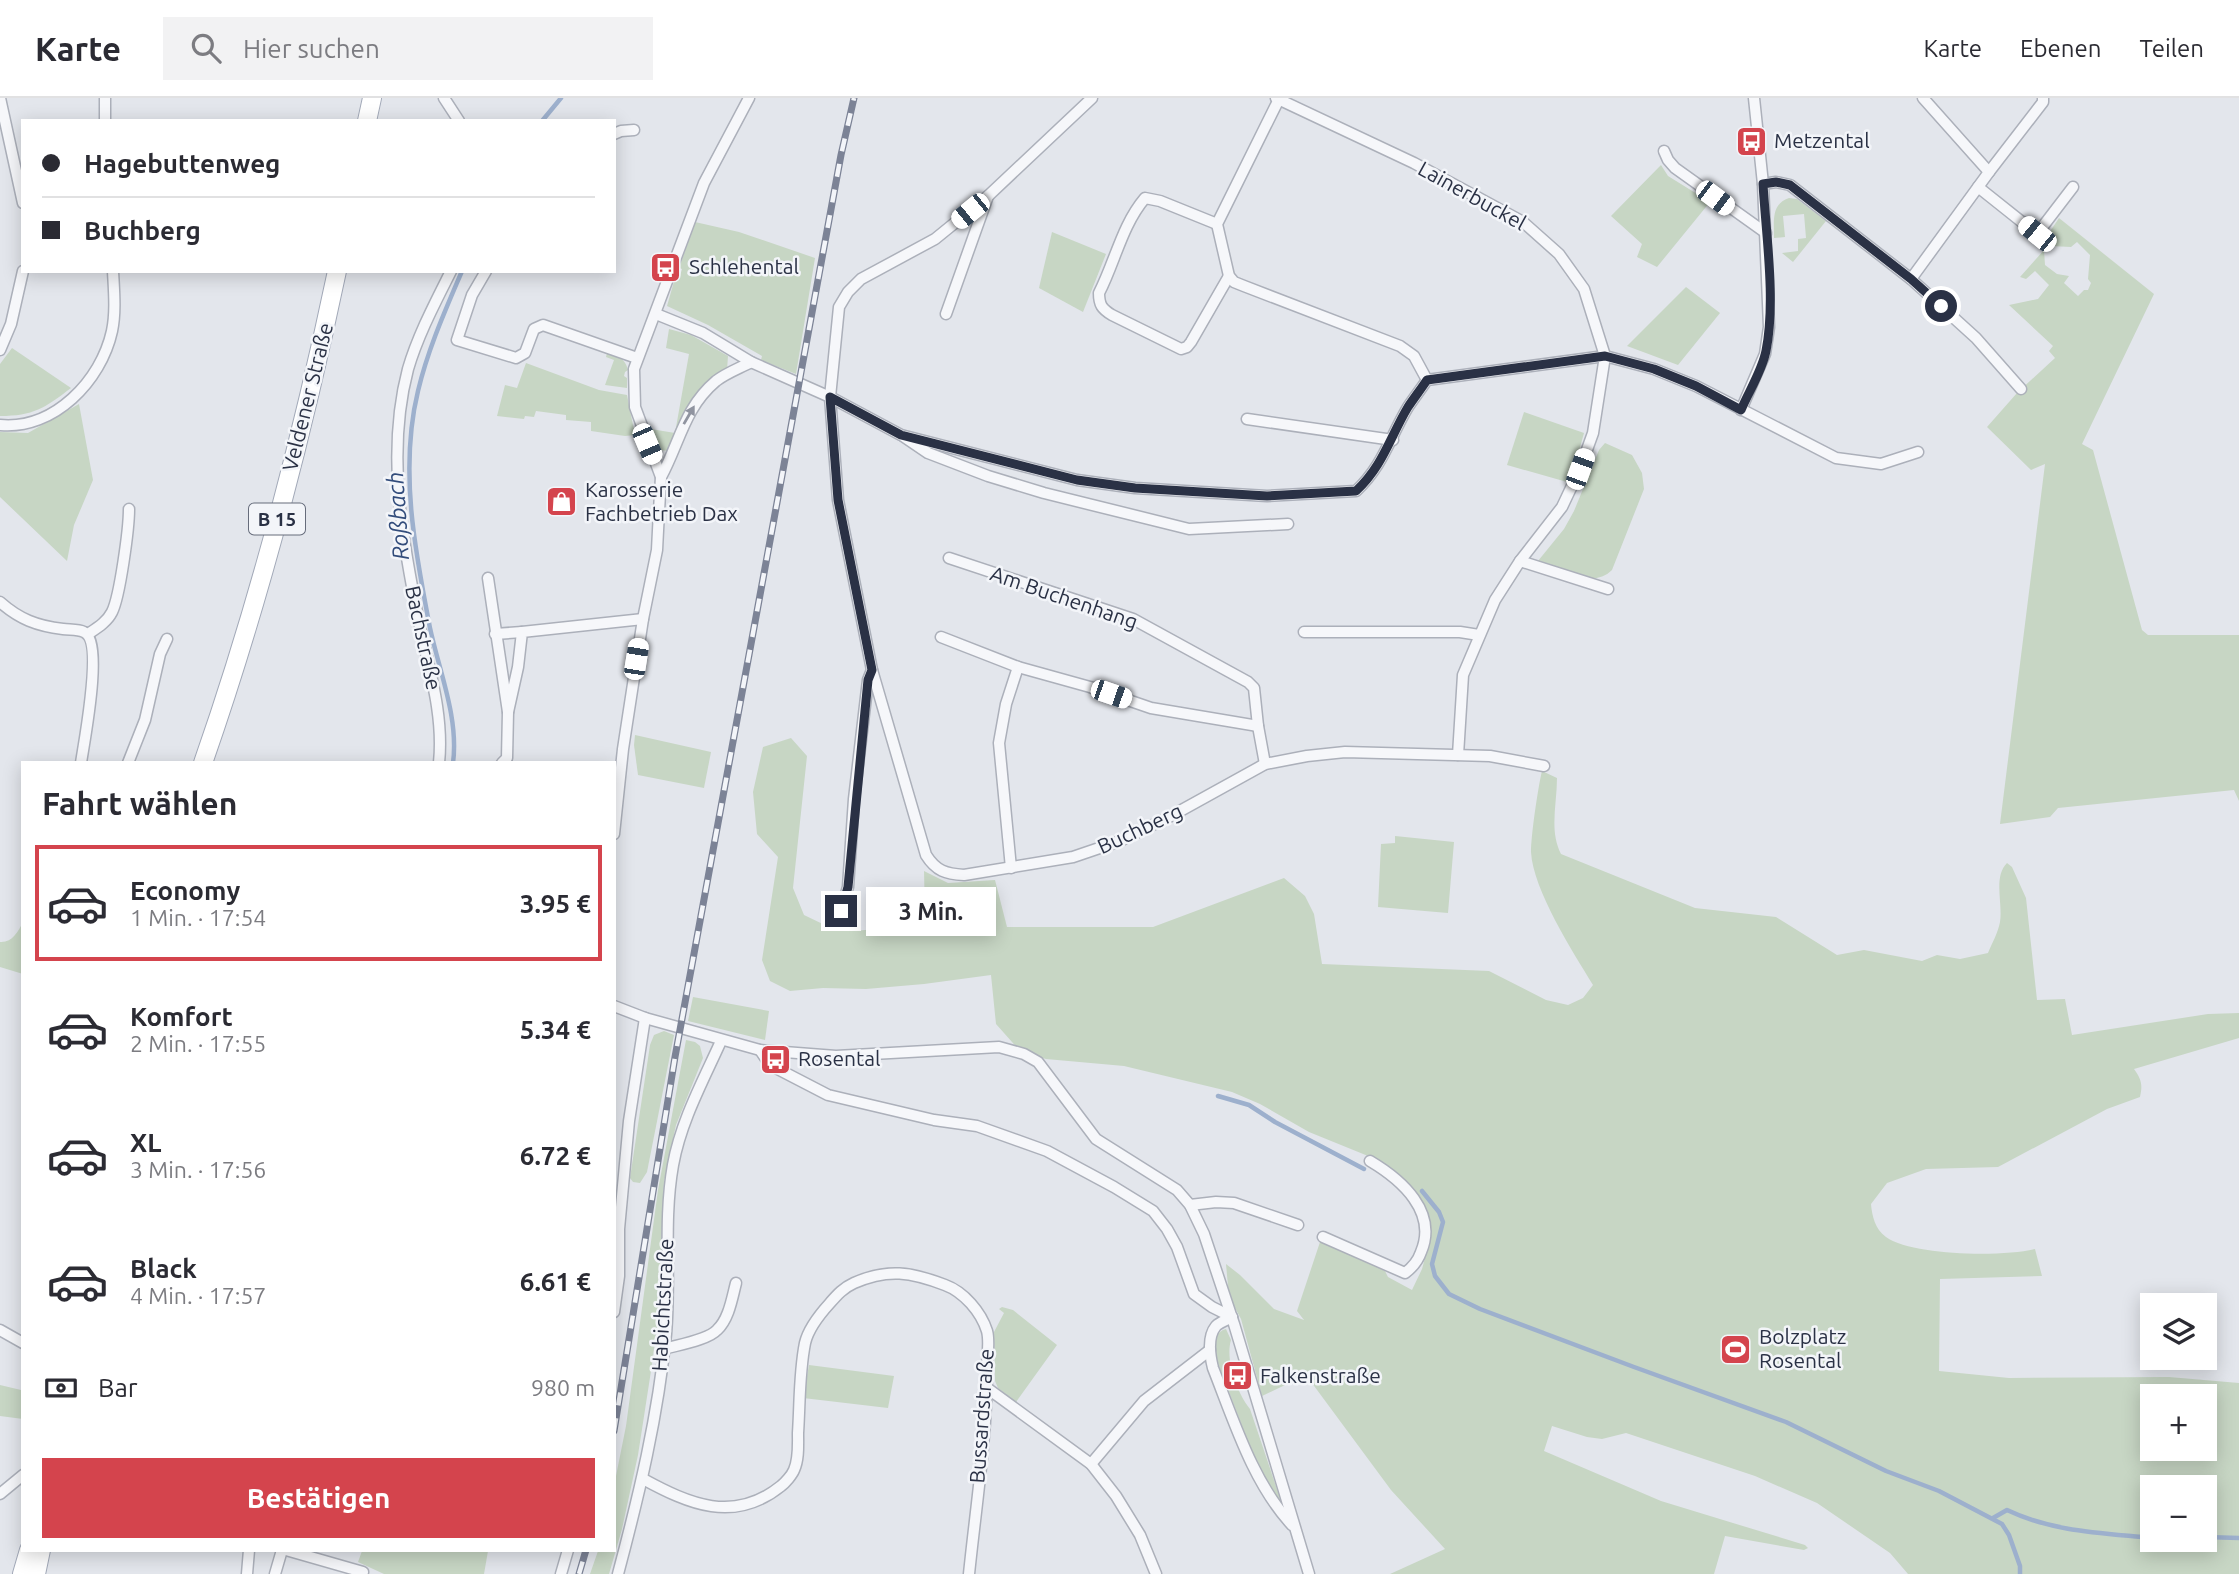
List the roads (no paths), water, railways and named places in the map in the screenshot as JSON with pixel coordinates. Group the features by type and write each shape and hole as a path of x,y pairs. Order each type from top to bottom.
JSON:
{"main road":[{"path":"367,119 372,98"},
{"name":"Veldener Straße","path":"204,761 223,706 265,563 317,368 337,273"},
{"path":"22,1574 28,1552"},
{"path":"36,1574 41,1552"}],"street":[{"path":"0,98 21,194"},
{"path":"104,119 105,98"},
{"path":"444,98 458,119"},
{"path":"661,477 635,407 633,381 637,358 704,183 749,98"},
{"path":"830,397 839,307 848,292 870,274 935,239 988,196 1092,98"},
{"path":"1741,410 1765,354 1769,327 1763,184 1754,98"},
{"path":"1923,98 1989,172"},
{"path":"1911,279 2043,102 2043,98"},
{"path":"1278,99 1217,224 1229,276 1234,282 1400,346 1414,356 1427,380"},
{"name":"Lainerbuckel","path":"1278,99 1414,163 1532,229 1559,254 1584,289 1605,356"},
{"path":"616,133 634,130"},
{"path":"1664,151 1675,168 1766,233"},
{"path":"1763,184 1776,182 1790,185 1911,279 1976,338 2021,389"},
{"path":"1978,187 2037,234 2073,187"},
{"path":"946,314 988,196"},
{"path":"1217,224 1160,201 1145,198 1128,224 1099,293 1099,303 1103,310 1181,349 1191,342 1229,276"},
{"path":"0,350 11,324 23,273"},
{"path":"0,425 19,425 47,415 61,407 89,381 104,356 113,329 113,273"},
{"name":"Bachstraße","path":"439,761 440,717 412,584 399,504 397,450 408,371 422,332 450,273"},
{"path":"485,273 472,295 457,340 506,356 520,357 527,348 534,329 543,325 637,358"},
{"path":"656,314 703,333 751,362 830,397 901,435 1077,480 1135,488 1267,496 1356,491 1370,476 1427,380 1605,356 1654,369 1696,386 1836,458 1881,464 1918,452"},
{"path":"1458,755 1463,675 1494,600 1520,561 1562,508 1580,469 1593,433 1605,356"},
{"path":"616,812 643,619 657,550 661,477 687,416 700,397 718,380 751,362"},
{"name":"Buchberg","path":"830,397 838,500 872,670 926,855 932,865 950,874 964,875 1073,857 1119,841 1171,816 1265,764 1345,752 1490,757 1544,766"},
{"path":"1247,419 1393,440"},
{"path":"901,435 912,445 928,453 988,476 1044,493 1189,529 1288,524"},
{"path":"0,601 27,621 88,634 107,620 116,601 129,509"},
{"name":"Am Buchenhang","path":"949,558 1132,619 1248,682 1254,688 1265,764"},
{"path":"1520,561 1608,589"},
{"path":"488,578 508,712 507,758 504,761"},
{"path":"495,634 643,619"},
{"path":"508,712 522,632"},
{"path":"1304,632 1460,632 1479,635"},
{"path":"81,761 92,686 92,642 88,634"},
{"path":"941,636 1018,667 1053,675 1151,708 1258,726"},
{"path":"129,761 145,720 160,654 167,639"},
{"path":"1011,868 999,743 1006,705 1018,667"},
{"name":"Buchberg","path":"841,911 848,887 866,693 872,670"},
{"path":"616,1007 720,1041 760,1050 836,1056 999,1047 1024,1054 1038,1062 1096,1139 1177,1190 1190,1205 1204,1234 1232,1317 1308,1574"},
{"path":"616,1300 620,1276 617,1228 629,1121 645,1018"},
{"name":"Habichtstraße","path":"618,1574 643,1479 664,1349 668,1213 673,1164 684,1123 720,1041"},
{"path":"760,1050 770,1065 828,1095 934,1120 977,1126 1047,1151 1114,1187 1153,1212 1167,1229 1177,1247 1194,1294 1232,1317"},
{"path":"1323,1237 1405,1273 1418,1259 1426,1233 1424,1217 1402,1185 1370,1161"},
{"path":"1190,1205 1234,1203 1298,1225"},
{"name":"Bussardstraße","path":"643,1479 678,1498 710,1508 744,1505 764,1498 783,1485 794,1470 798,1454 805,1340 822,1312 844,1287 868,1277 884,1273 903,1273 931,1280 962,1294 979,1316 988,1334 987,1388 969,1574"},
{"path":"664,1349 718,1330 725,1319 736,1283"},
{"path":"1232,1317 1217,1325 1211,1336 1213,1368 1265,1489 1277,1508 1294,1526"},
{"path":"0,1330 21,1342"},
{"path":"1091,1464 1144,1401 1210,1350"},
{"path":"987,1388 1091,1464 1116,1496 1140,1535 1156,1574"},
{"path":"0,1493 21,1477"},
{"path":"247,1574 249,1552"},
{"path":"275,1574 283,1552"},
{"path":"291,1552 363,1572"},
{"path":"561,1574 567,1552"}],"waterway":[{"name":"Roßbach","path":"544,119 561,98"},
{"name":"Roßbach","path":"453,761 451,712 430,628 419,569 409,480 412,420 422,375 437,330 461,273"},
{"path":"1218,1096 1249,1105 1275,1122 1364,1169"},
{"path":"1422,1191 1439,1212 1443,1222 1432,1264 1435,1276 1449,1294 1480,1309 1786,1422 1886,1471 1939,1491 2002,1524 2009,1535 2020,1566 2020,1574"},
{"path":"1993,1518 2007,1510 2060,1527 2140,1537"},
{"path":"2217,1537 2239,1538"}],"railway":[{"path":"616,1419 675,1057 841,155 854,98"},
{"path":"579,1574 585,1552"}],"place":[{"name":"Metzental","path":"1751,141"},
{"name":"Schlehental","path":"666,267"},
{"name":"Karosserie Fachbetrieb Dax","path":"562,502"},
{"name":"Rosental","path":"775,1059"},
{"name":"Bolzplatz Rosental","path":"1736,1349"},
{"name":"Falkenstraße","path":"1237,1376"}]}
